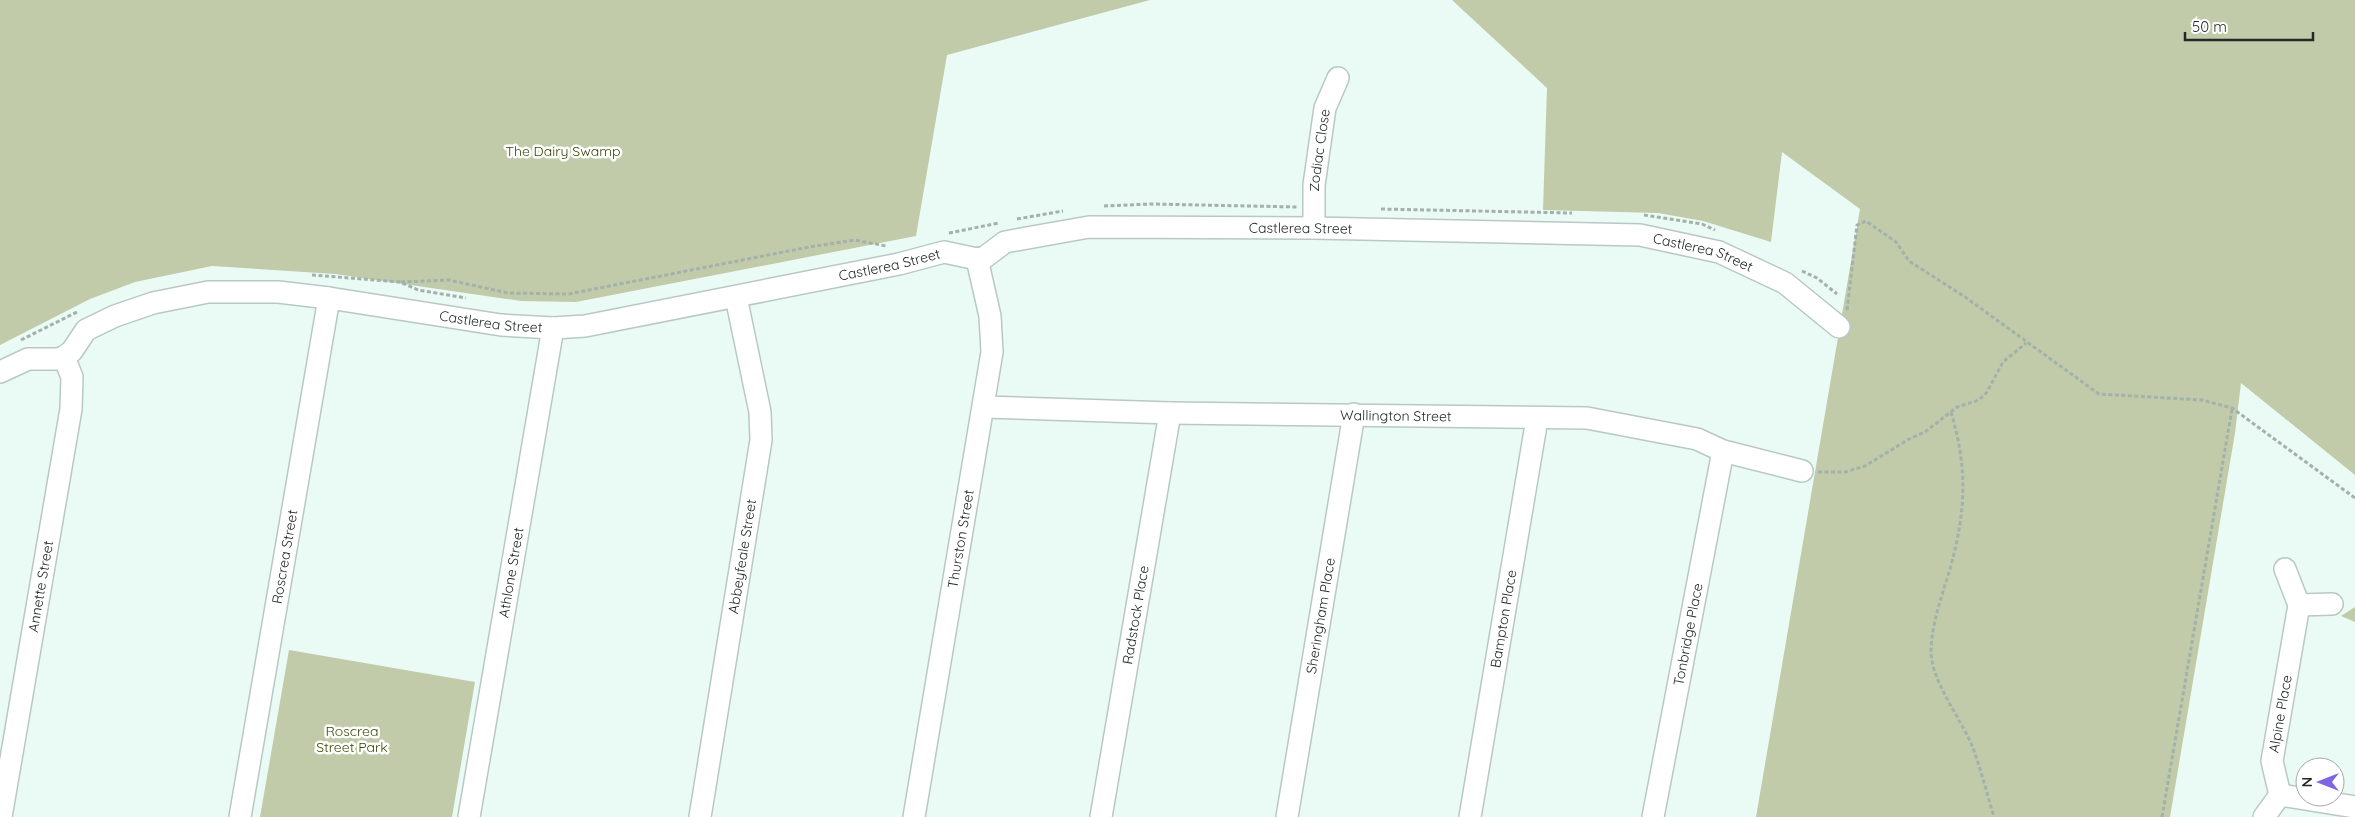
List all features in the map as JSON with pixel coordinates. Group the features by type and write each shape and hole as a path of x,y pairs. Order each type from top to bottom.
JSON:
{"street":[{"name":"Zodiac Close","path":"1314,228 1314,185 1325,108 1338,78"},
{"name":"Castlerea Street","path":"64,357 72,351 80,335 91,326 152,303 208,292 278,292 329,298 501,325 553,328 585,326 899,264 937,253 950,253 977,259 985,257 1005,242 1089,227 1314,228 1640,235 1718,252 1785,284 1839,327"},
{"name":"Thurston Street","path":"914,817 992,352 992,331 977,259"},
{"name":"Abbeyfeale Street","path":"700,817 761,440 760,412 736,297"},
{"name":"Roscrea Street","path":"240,817 329,298"},
{"name":"Athlone Street","path":"469,817 553,328"},
{"path":"0,372 28,359 57,359 64,357"},
{"name":"Annette Street","path":"1,817 71,409 72,377 64,357"},
{"name":"Wallington Street","path":"984,407 1170,413 1354,414 1537,420 1587,418 1697,439 1723,451 1802,471"},
{"name":"Radstock Place","path":"1101,817 1170,413"},
{"name":"Sheringham Place","path":"1287,817 1354,414"},
{"name":"Bampton Place","path":"1470,817 1537,420"},
{"name":"Tonbridge Place","path":"1653,817 1723,451"},
{"path":"2285,569 2300,606 2332,604"},
{"name":"Alpine Place","path":"2280,795 2272,761 2300,606"},
{"path":"2264,817 2280,795 2355,807"}],"path":[{"path":"1839,327 1845,324 1857,225 1866,221 1896,242 1909,261 1965,297 2099,394 2202,400 2232,408 2355,498"},
{"path":"944,234 972,229"},
{"path":"302,275 400,282 448,280 508,292 563,294 594,290 809,247 855,240 886,246"},
{"path":"877,248 896,244"},
{"path":"400,282 418,290 473,300"},
{"path":"17,342 78,311"},
{"path":"1802,471 1831,473 1865,466 1908,439 1925,432 1957,407 1979,400 1988,392 2003,362 2026,342"},
{"path":"2162,817 2232,408"},
{"path":"1950,412 1960,448 1964,490 1962,521 1937,611 1931,652 1937,677 1973,748 1994,817"}],"green space":[{"name":"The Dairy Swamp","path":"0,0 1150,0 947,55 916,236 576,302 521,301 335,274 212,266 135,282 90,299 0,345"},
{"path":"1452,0 2355,0 2355,475 2241,383 2235,433 2170,817 1756,817 1860,209 1782,152 1771,242 1703,221 1658,213 1543,210 1547,88"},
{"path":"2355,607 2355,622 2341,616"},
{"name":"Roscrea Street Park","path":"289,650 475,682 452,817 260,817"}]}
